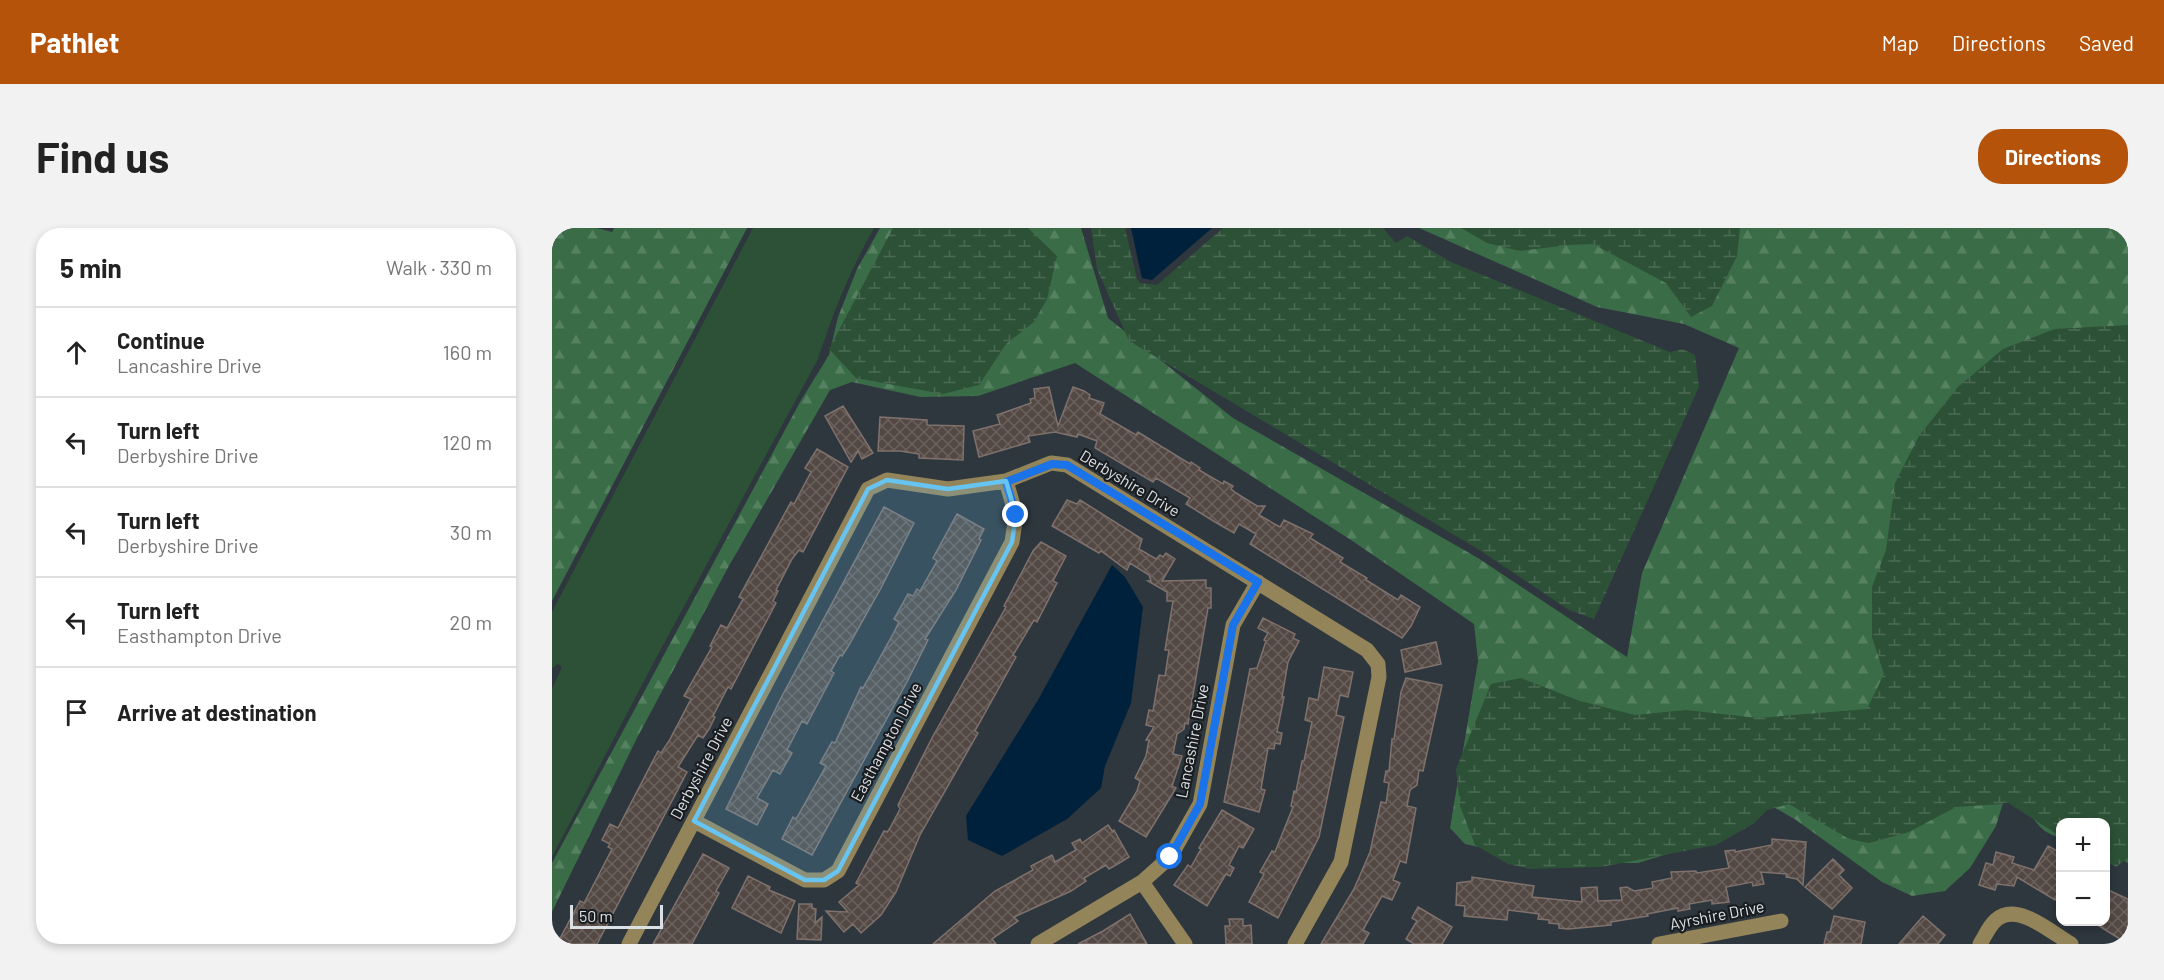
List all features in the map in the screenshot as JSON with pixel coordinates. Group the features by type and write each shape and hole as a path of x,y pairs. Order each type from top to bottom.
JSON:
{"street":[{"name":"Derbyshire Drive","path":"629,944 868,489 887,480 948,489 1006,482 1052,464 1067,465 1258,582 1367,650 1378,664 1379,677 1341,862 1295,944"},
{"name":"Easthampton Drive","path":"694,821 805,879 824,880 838,871 1012,542 1016,515 1006,482"},
{"name":"Lancashire Drive","path":"1038,944 1142,882 1170,857 1200,804 1233,625 1258,582"},
{"path":"1142,882 1185,944"},
{"path":"1980,944 1996,920 2005,915 2018,914 2071,944"},
{"name":"Ayrshire Drive","path":"1659,944 1781,921"}],"highlighted area":[{"path":"887,480 948,489 1006,481 1016,515 1012,542 838,871 824,880 805,880 694,821 868,489"}],"green space":[{"path":"552,228 597,228 612,232 614,228 747,228 552,601"},
{"path":"753,228 874,228 843,292 818,359 655,660 552,857 552,689 562,667 558,664 552,668 552,612"},
{"path":"880,228 1081,228 1108,318 1233,418 1478,558 1627,657 1642,573 1739,348 1684,324 1597,307 1419,228 2128,228 2128,863 2110,853 2110,818 2056,818 2056,836 2042,828 2024,801 2003,803 1996,826 1970,868 1945,891 1912,896 1882,882 1796,820 1770,805 1733,834 1638,863 1551,863 1465,844 1450,828 1478,661 1474,624 1351,540 1075,363 978,396 920,397 852,382 830,390 730,564 637,738 552,912 552,863 800,402 829,355 838,317 857,269"},
{"path":"893,228 1028,228 1057,256 1047,299 1034,322 1006,344 979,385 943,394 856,378 829,349"},
{"path":"1091,228 1125,228 1137,279 1140,283 1157,285 1223,228 1383,228 1396,243 1407,236 1451,262 1670,352 1682,349 1695,355 1699,387 1594,619 1569,610 1481,551 1129,341 1097,269"},
{"path":"1461,228 1740,228 1737,256 1712,306 1691,317 1666,283 1593,244 1520,251 1487,243"},
{"path":"2128,325 2128,858 2116,867 2110,863 2110,818 2056,818 2056,833 2005,801 2003,804 1956,807 1909,832 1869,843 1849,839 1789,804 1767,810 1753,824 1716,845 1601,867 1530,869 1508,864 1475,845 1460,806 1456,769 1491,684 1521,678 1580,701 1635,715 1686,710 1758,718 1867,709 1884,674 1872,637 1872,587 1886,550 1895,483 1919,436 1958,387 2003,349 2055,329"}],"water":[{"path":"1131,228 1212,228 1152,280 1142,278"},
{"path":"1112,565 1125,577 1143,607 1131,703 1105,766 1101,788 1067,819 1002,856 968,840 966,816 1038,700"}],"building":[{"path":"1049,387 1058,426 1073,387 1084,391 1090,395 1089,398 1104,403 1100,414 1136,435 1138,432 1190,464 1191,462 1200,468 1199,470 1223,484 1224,481 1233,486 1231,489 1257,506 1265,506 1259,515 1280,527 1284,520 1313,534 1310,538 1343,558 1340,562 1367,578 1366,580 1398,600 1401,595 1420,607 1411,626 1402,638 1250,544 1256,534 1239,524 1234,533 1215,522 1186,504 1190,498 1156,478 1153,482 1095,448 1097,441 1078,434 1077,437 1055,432 1028,436 1030,442 979,457 973,431 1000,424 997,415 1031,403 1030,399 1035,398 1034,389"},
{"path":"843,406 873,453 862,459 858,451 851,462 825,416"},
{"path":"880,417 927,420 927,425 964,426 963,460 919,458 919,454 878,451"},
{"path":"817,449 848,467 803,552 799,550 792,559 776,590 778,591 773,601 776,603 731,689 728,687 709,729 703,738 698,735 678,767 687,772 597,944 557,944 580,901 584,903 612,849 608,847 610,844 602,840 610,824 618,828 658,751 661,753 669,741 691,699 684,696 712,647 710,646 721,625 727,628 743,599 739,597 791,502 794,504 811,472 805,468"},
{"path":"1067,500 1077,504 1080,500 1142,539 1139,549 1156,559 1160,555 1163,557 1166,553 1175,559 1162,581 1206,580 1206,588 1211,588 1211,608 1208,608 1188,724 1185,723 1184,729 1177,734 1173,754 1182,756 1172,786 1176,788 1146,837 1119,821 1137,791 1140,781 1135,778 1146,756 1149,740 1146,740 1154,727 1146,725 1149,710 1153,711 1159,675 1165,676 1169,650 1165,650 1173,601 1167,601 1167,592 1148,581 1151,581 1149,575 1130,563 1127,570 1101,551 1099,553 1052,526"},
{"path":"884,507 914,523 881,588 849,645 831,671 834,673 807,724 802,721 787,750 792,753 780,774 773,770 757,798 768,804 757,825 726,809 782,696"},
{"path":"957,514 984,529 979,539 981,540 956,590 925,639 928,640 908,680 812,855 782,839 793,817 796,819 826,766 820,763 832,742 835,743 861,687 863,688 893,634 899,622 894,619 908,594 913,596 917,589 920,591 937,561 933,558"},
{"path":"1041,542 1066,556 1053,581 1057,583 1037,622 1034,620 1013,655 1016,657 975,731 978,733 920,835 896,892 881,915 861,933 853,924 844,932 826,911 848,912 839,902 859,885 856,883 884,831 887,832 890,828 900,809 898,805 933,736 1006,607 1004,606 1033,551"},
{"path":"1263,618 1295,634 1293,638 1299,641 1288,662 1277,732 1282,733 1280,744 1275,743 1274,749 1268,748 1261,789 1265,790 1259,812 1224,802 1250,669 1257,668 1268,633 1258,628"},
{"path":"1436,642 1441,664 1405,672 1401,650"},
{"path":"1324,667 1353,672 1348,697 1340,695 1336,715 1344,717 1319,837 1278,918 1249,902 1264,874 1260,872 1272,851 1275,852 1293,807 1291,806 1294,791 1296,792 1312,722 1305,720 1309,698 1318,700"},
{"path":"1406,678 1442,685 1423,771 1419,770 1417,785 1410,790 1407,806 1416,808 1406,863 1400,861 1393,880 1400,883 1392,900 1382,896 1363,930 1369,933 1363,944 1321,944 1354,889 1370,852 1381,802 1386,803 1389,783 1384,782 1386,771 1389,771 1392,739 1394,739 1401,692"},
{"path":"1222,810 1254,829 1243,848 1239,846 1229,865 1234,868 1230,876 1226,874 1207,906 1174,885 1188,865 1191,867 1201,849 1199,848"},
{"path":"1108,825 1113,832 1114,830 1129,857 1109,869 1106,865 1084,878 1086,881 1071,891 1014,917 1018,921 992,939 996,944 933,944 995,891 1033,870 1031,866 1052,855 1055,862 1076,850 1072,843 1080,839 1082,843"},
{"path":"1772,839 1806,842 1803,885 1797,879 1786,877 1787,874 1761,872 1764,884 1753,886 1752,882 1726,887 1729,902 1712,904 1712,900 1689,904 1690,909 1678,911 1678,908 1647,914 1648,916 1611,922 1611,925 1568,929 1559,928 1559,924 1549,923 1549,920 1538,919 1539,914 1508,910 1507,920 1464,916 1465,906 1456,905 1457,883 1472,881 1472,877 1534,886 1532,897 1582,902 1581,888 1597,887 1598,901 1622,900 1620,888 1627,887 1634,891 1653,888 1652,882 1672,878 1671,872 1696,871 1697,873 1729,868 1725,851 1735,850 1735,852 1772,845"},
{"path":"2048,846 2056,850 2055,900 2017,877 2014,886 1997,884 1995,890 1979,885 1986,863 1993,865 1996,852 2014,857 2012,863 2034,870"},
{"path":"703,854 729,868 716,891 719,893 692,944 653,944"},
{"path":"1833,859 1844,870 1839,875 1852,888 1832,909 1805,887"},
{"path":"748,876 770,887 769,890 795,901 781,933 732,908"},
{"path":"2110,891 2128,899 2128,944 2099,926 2110,926"},
{"path":"799,904 812,904 812,908 816,909 815,923 822,917 821,940 797,939"},
{"path":"1418,907 1452,927 1442,944 1414,944 1406,939 1417,921 1412,918"},
{"path":"1130,914 1147,944 1078,944 1103,931"},
{"path":"1834,916 1865,922 1861,944 1824,944"},
{"path":"1923,916 1945,935 1938,944 1899,944"},
{"path":"1229,919 1243,919 1243,926 1251,925 1252,944 1226,944 1225,926 1230,926"}],"route":[{"path":"1016,515 1006,482 1052,464 1067,465 1258,582 1233,625 1200,804 1170,857"}]}
